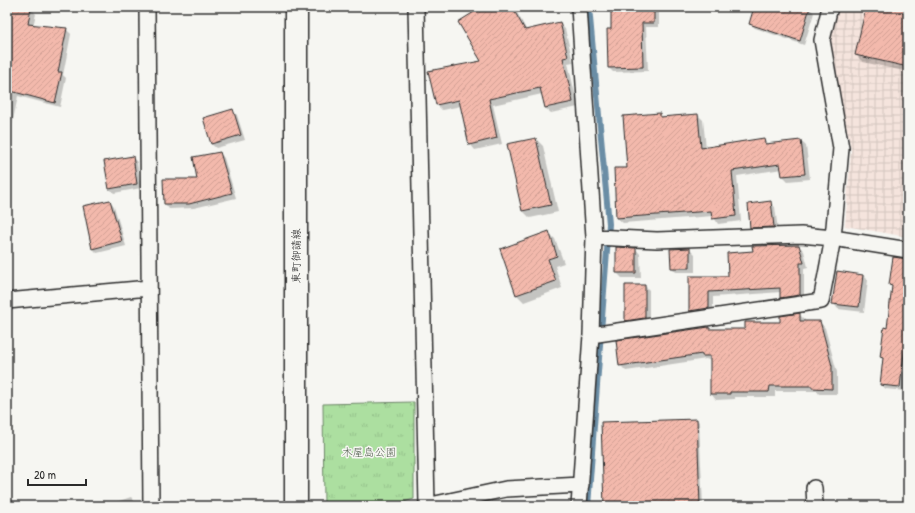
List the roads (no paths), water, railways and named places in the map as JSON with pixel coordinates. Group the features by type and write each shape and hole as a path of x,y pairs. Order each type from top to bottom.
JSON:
{"street":[{"path":"147,7 151,506"},
{"name":"東町御請線","path":"296,7 296,506"},
{"path":"416,7 426,506 506,489 581,485"},
{"path":"579,7 594,236 591,335 579,506"},
{"path":"591,335 821,301 833,238 841,148 822,40 830,7"},
{"path":"594,236 657,240 801,235 833,238 908,250"},
{"path":"7,300 149,288"},
{"path":"814,488 815,506"}],"waterway":[{"path":"588,506 609,224 589,7"}],"park label":[{"name":"木屋島公園","path":"369,452"}]}
